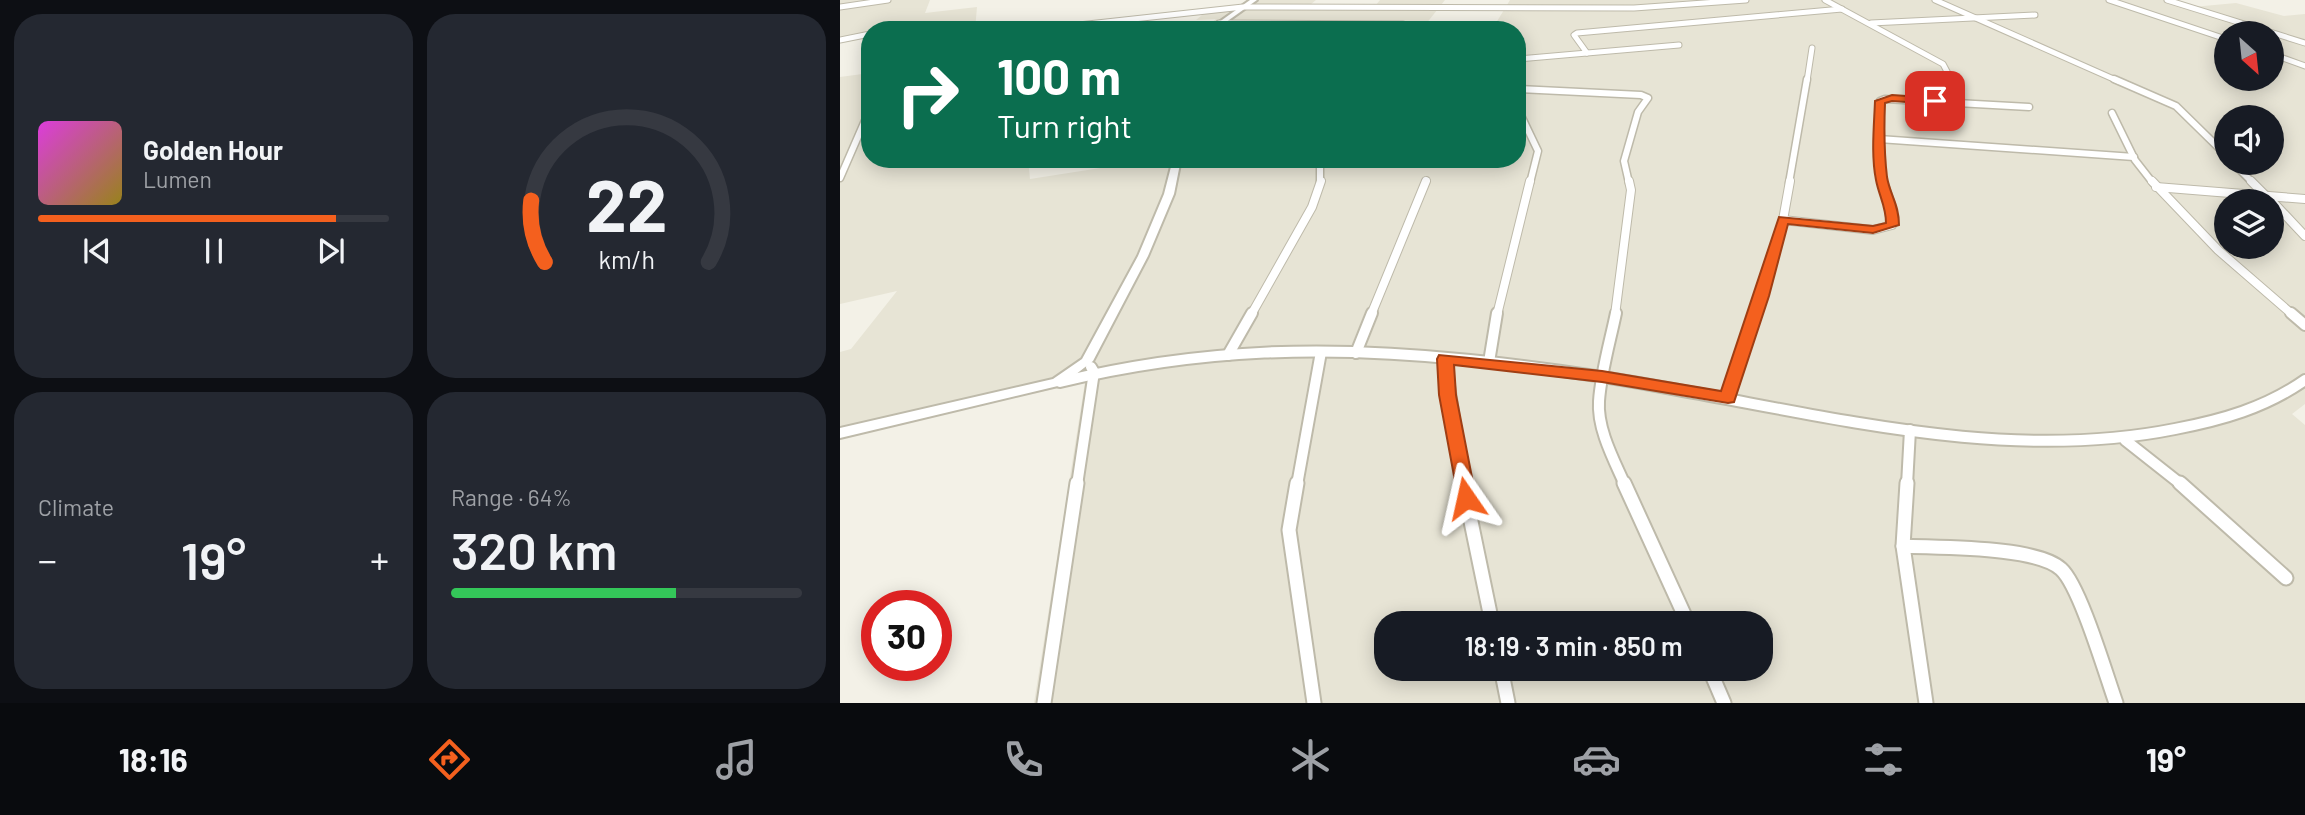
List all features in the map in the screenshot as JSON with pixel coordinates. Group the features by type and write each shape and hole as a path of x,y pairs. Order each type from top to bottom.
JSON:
{"street":[{"path":"840,6 843,0"},
{"path":"840,6 888,0"},
{"path":"1222,21 1254,0"},
{"path":"1513,8 1518,0"},
{"path":"1634,8 1636,0"},
{"path":"1115,21 1243,7 1634,8 1746,0"},
{"path":"1825,0 1943,64 1953,82 1956,102"},
{"path":"1936,0 2176,106 2214,143"},
{"path":"2109,0 2214,35"},
{"path":"2167,0 2305,43"},
{"path":"1587,53 1574,35 1577,33 1842,9"},
{"path":"1870,23 2035,15"},
{"path":"840,40 861,36"},
{"path":"1526,58 1679,45"},
{"path":"1728,398 1762,296 1783,220 1812,48"},
{"path":"2284,58 2305,65"},
{"path":"1526,89 1642,95 1648,98 1638,112 1624,161 1631,190 1618,301 1599,402 1601,422 1611,454 1683,611"},
{"path":"1783,220 1873,230 1892,225 1892,207 1882,180 1880,101 1885,99 2029,107"},
{"path":"2112,113 2134,157 2156,187 2218,250 2305,326"},
{"path":"1489,362 1499,303 1538,151 1526,126"},
{"path":"840,178 860,136"},
{"path":"1879,139 2134,157"},
{"path":"1044,703 1091,366 1158,222 1174,168"},
{"path":"1228,355 1312,207 1321,181 1321,168"},
{"path":"2245,175 2259,189"},
{"path":"1356,354 1426,181"},
{"path":"2156,187 2214,194"},
{"path":"2284,200 2305,199"},
{"path":"2284,214 2305,236"},
{"path":"840,433 1058,382 1091,366 1228,355 1321,352 1489,362 1602,377 1910,430 2005,440 2125,440 2189,428 2260,409 2305,380"},
{"path":"1314,703 1289,530 1321,352"},
{"path":"1445,359 1456,447 1490,611"},
{"path":"1910,430 1903,547 1926,703"},
{"path":"2125,440 2175,479 2286,578"},
{"path":"1903,547 2015,554 2050,561 2057,566 2063,571 2077,599 2116,703"},
{"path":"1504,681 1508,703"},
{"path":"1715,681 1724,703"}],"shaded area":[{"path":"840,0 930,0 925,13 977,7 976,21 861,21 861,38 840,42"},
{"path":"1248,0 1316,0 1310,5 1375,6 1380,0 1445,0 1428,21 1196,20 1208,10 1241,5"},
{"path":"1510,0 2170,0 2193,7 2236,3 2284,16 2305,14 2305,404 2292,414 2305,425 2305,703 1034,703 1085,382 840,436 840,352 851,349 897,291 840,304 840,77 861,74 861,168 1029,168 1030,179 1100,168 1526,168 1526,21 1497,21"}],"route":[{"path":"1466,498 1448,395 1445,359 1602,377 1728,398 1762,296 1783,220 1873,230 1892,225 1892,207 1882,180 1880,101 1892,98 1935,101"}]}
